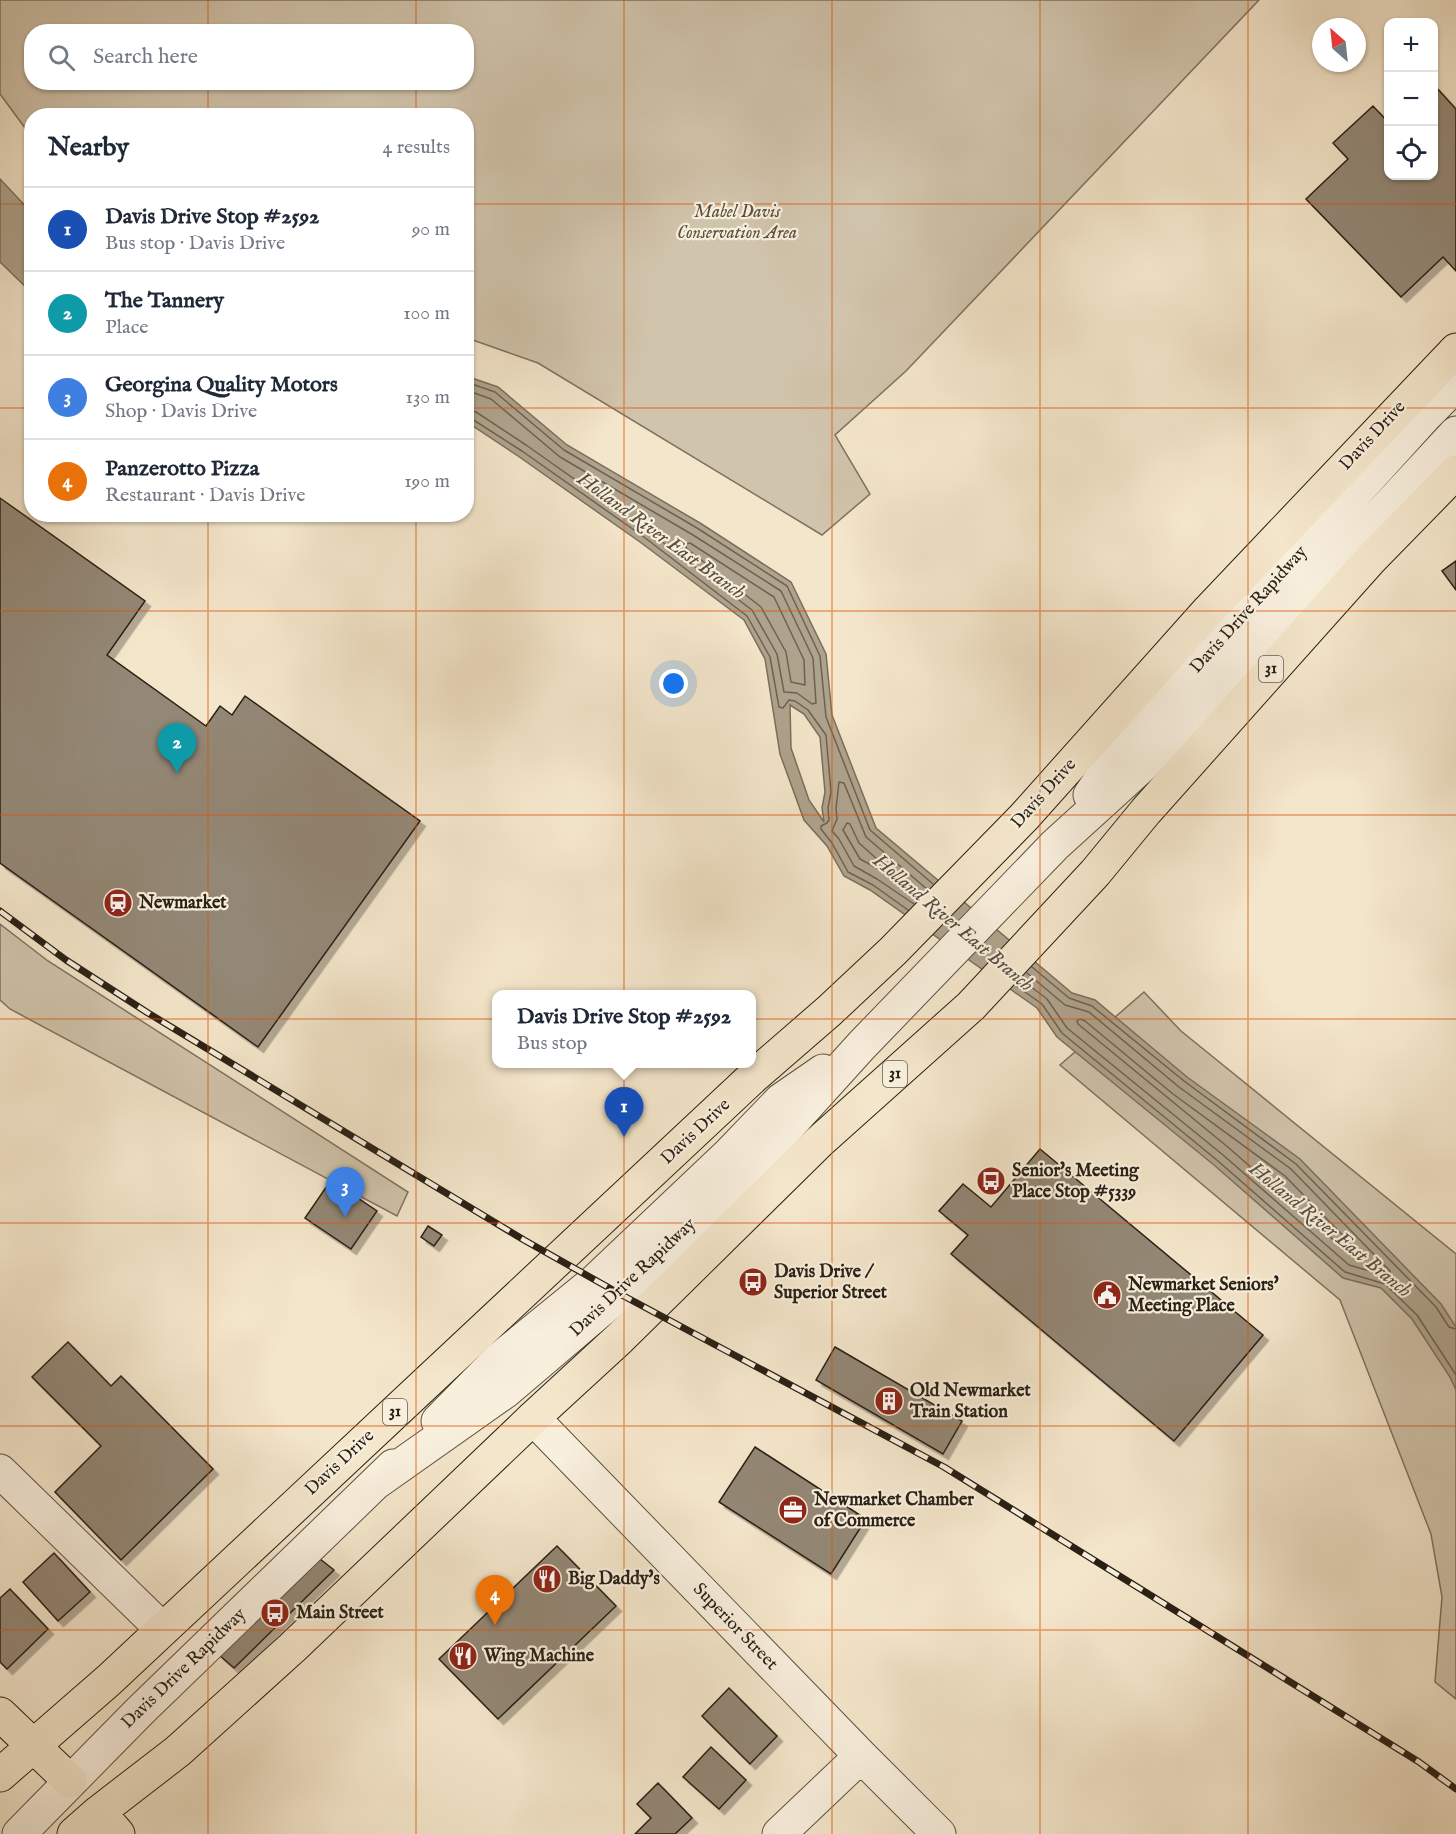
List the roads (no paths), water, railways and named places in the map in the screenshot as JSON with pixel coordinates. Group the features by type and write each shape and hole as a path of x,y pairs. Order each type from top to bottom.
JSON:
{"main road":[{"name":"Davis Drive","path":"0,1775 109,1680 754,1076 829,1011 892,951 1024,817 1209,609 1456,350"},
{"name":"31","path":"74,1834 108,1823 178,1751 292,1648 620,1338 819,1142 971,1006 1095,873 1257,684 1370,560 1456,472"},
{"path":"0,1714 70,1781"}],"street":[{"name":"Davis Drive Rapidway","path":"1055,846 1107,770 1280,575 1456,385"},
{"name":"Davis Drive Rapidway","path":"19,1834 70,1781 377,1482 498,1360 595,1281 729,1154 789,1109 862,1045 1055,846 1143,765 1456,433"},
{"path":"754,1076 819,1142"},
{"name":"Superior Street","path":"533,1418 939,1834"},
{"path":"0,1471 162,1629"},
{"path":"779,1834 861,1756"},
{"path":"70,1781 108,1823"}],"water":[{"path":"0,179 24,205 24,285 0,262"},
{"name":"Holland River East Branch","path":"474,379 498,387 567,445 700,523 791,582 826,654 832,715 876,828 1072,993 1095,1000 1187,1077 1300,1159 1441,1304 1456,1327 1456,1390 1412,1319 1381,1288 1343,1278 1214,1165 1057,1037 1037,1008 870,890 844,876 827,846 804,820 780,754 765,659 744,620 640,542 474,427","holes":["790,705 804,714 820,737 825,792 822,808 824,822 809,800 791,748"]}],"railway":[{"path":"0,911 66,960 148,1013 524,1240 620,1294 944,1467 1419,1762 1456,1789"}],"place":[{"name":"The Tannery","path":"177,773"},
{"name":"Newmarket","path":"118,903"},
{"name":"Davis Drive Stop #2592","path":"624,1137"},
{"name":"Senior's Meeting Place Stop #5339","path":"991,1181"},
{"name":"Georgina Quality Motors","path":"345,1217"},
{"name":"Davis Drive / Superior Street","path":"753,1282"},
{"name":"Newmarket Seniors' Meeting Place","path":"1107,1295"},
{"name":"Old Newmarket Train Station","path":"889,1401"},
{"name":"Newmarket Chamber of Commerce","path":"793,1510"},
{"name":"Big Daddy's","path":"547,1579"},
{"name":"Main Street","path":"275,1613"},
{"name":"Panzerotto Pizza","path":"495,1625"},
{"name":"Wing Machine","path":"463,1656"}],"park label":[{"name":"Mabel Davis Conservation Area","path":"737,222"}]}
